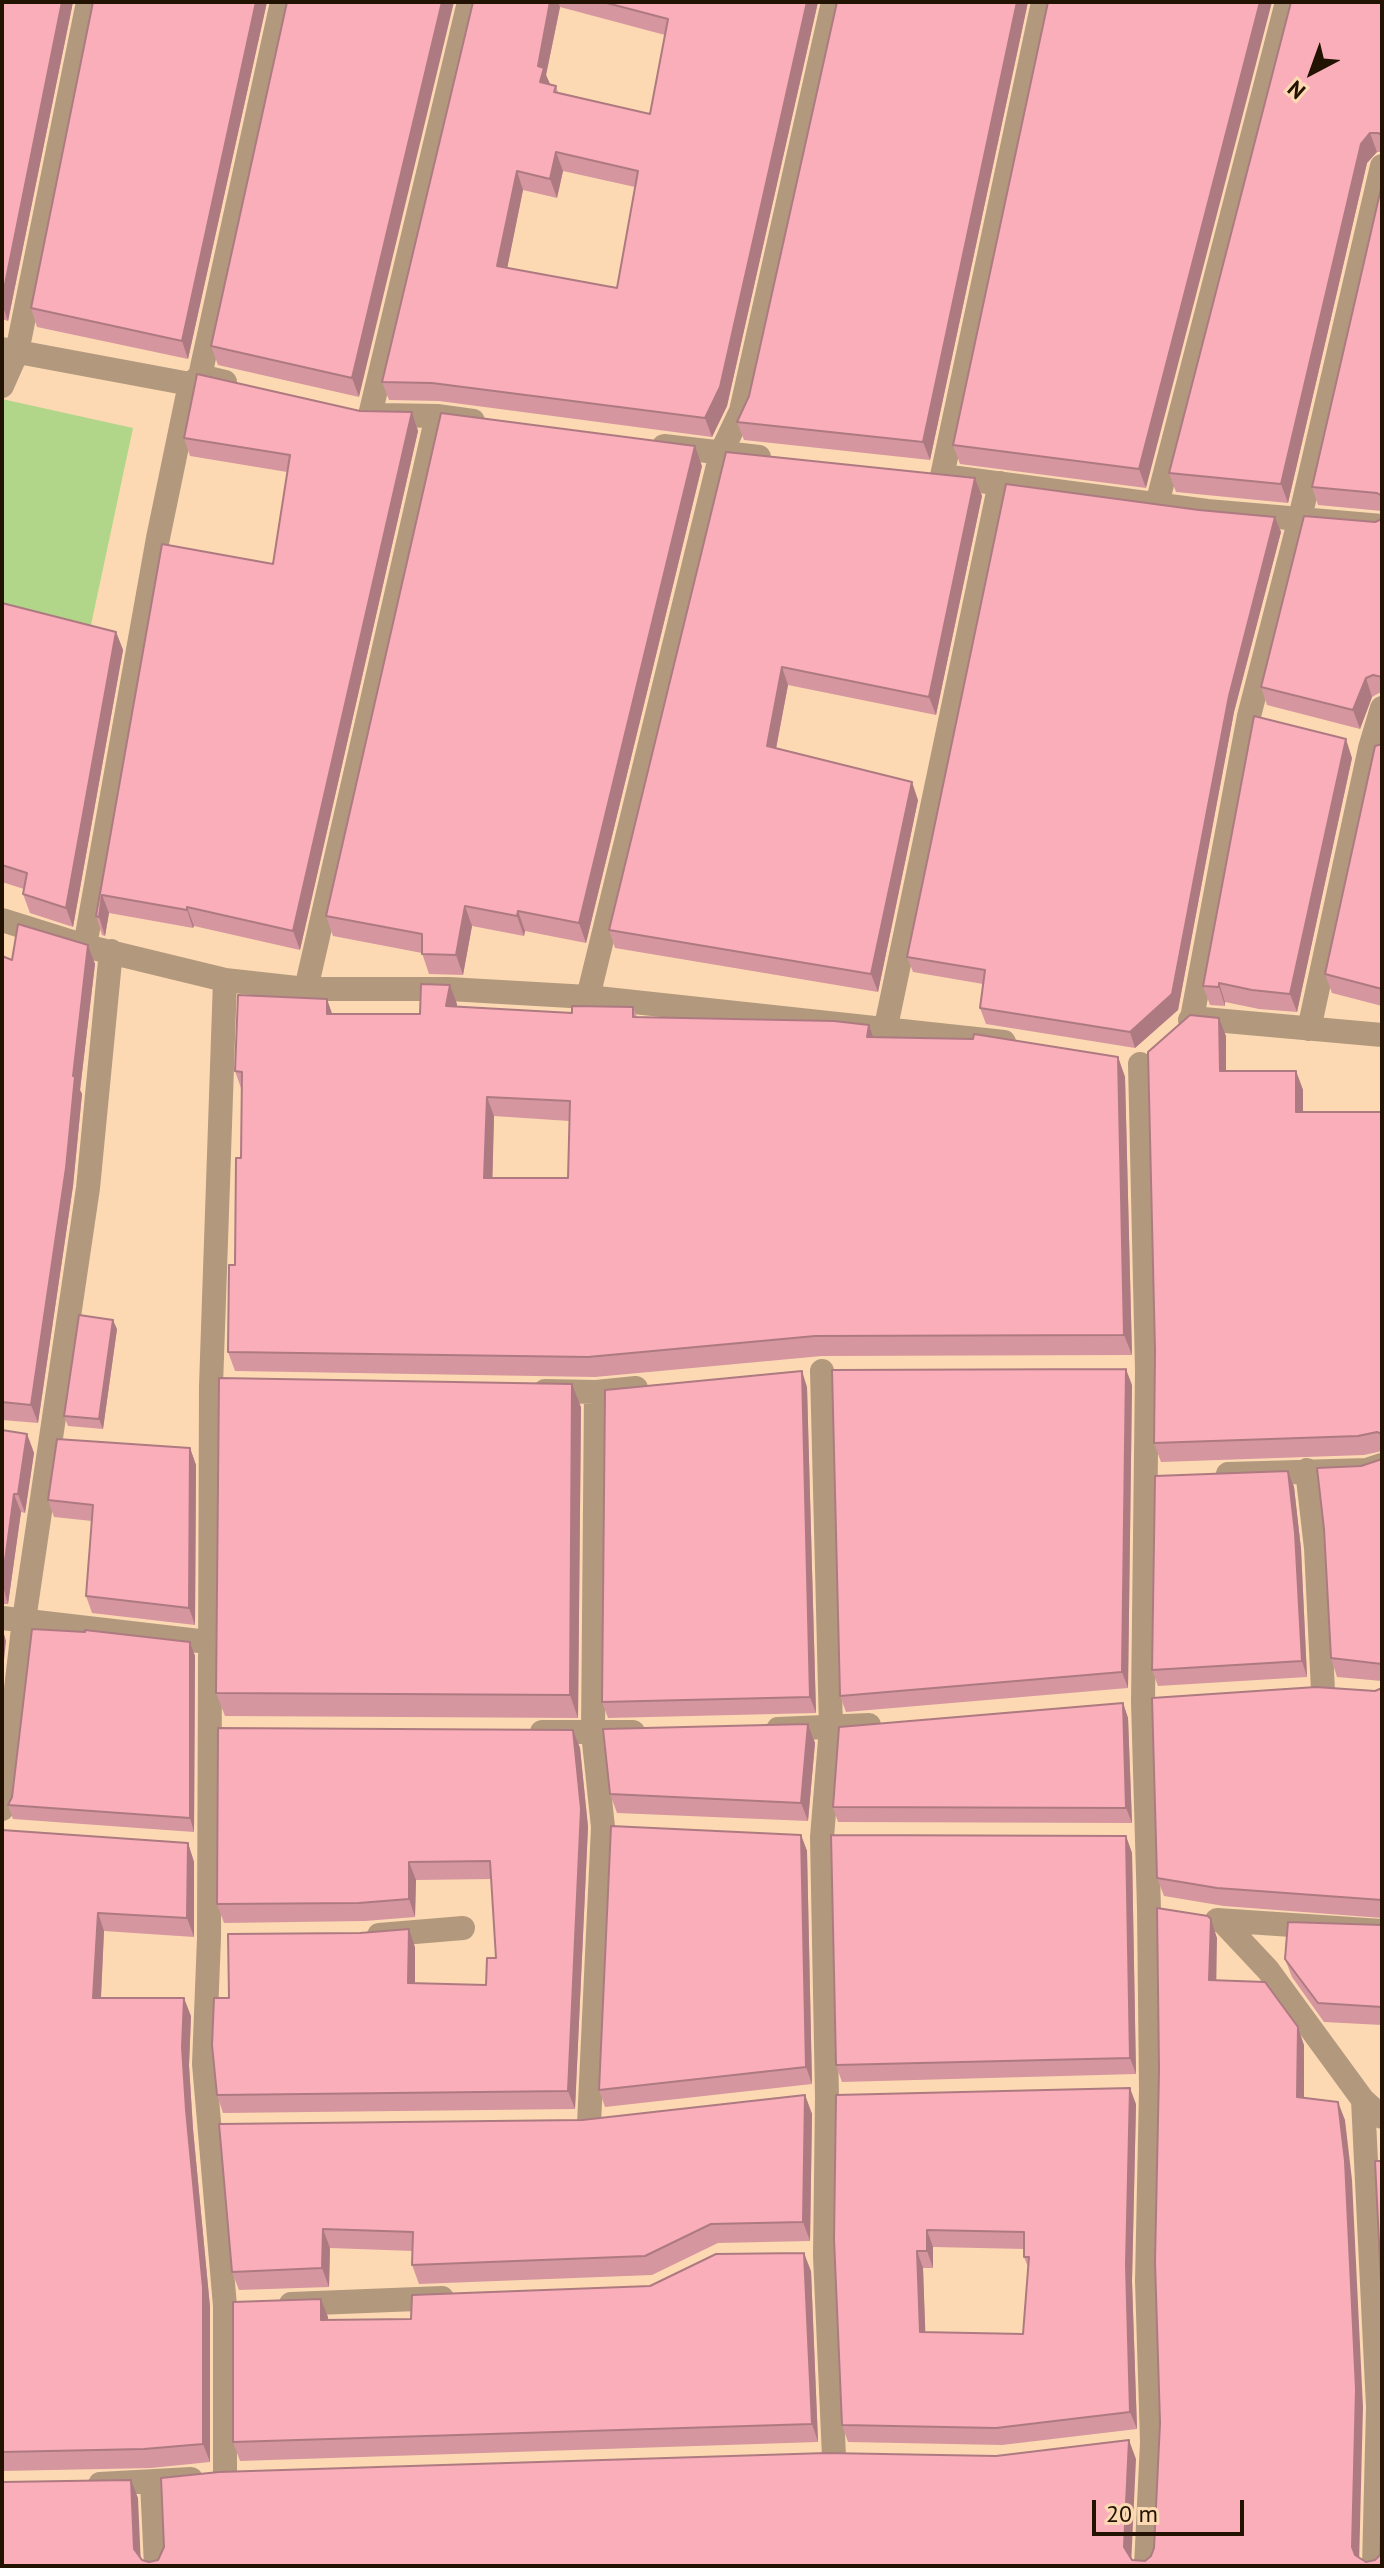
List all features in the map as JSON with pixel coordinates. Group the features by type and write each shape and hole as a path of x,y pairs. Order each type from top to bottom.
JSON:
{"street":[{"path":"2,386 88,2"},
{"path":"85,946 158,538 282,2"},
{"path":"469,2 363,413 437,416 500,424"},
{"path":"588,997 721,453 741,411 833,2"},
{"path":"1043,2 934,475 1207,511 1382,526"},
{"path":"1157,504 1287,2"},
{"path":"1110,1060 1140,1064 1192,1018 1300,518 1382,166"},
{"path":"10,350 247,387"},
{"path":"306,989 437,416"},
{"path":"642,443 784,459"},
{"path":"885,1031 1000,483"},
{"path":"1309,1029 1369,747 1382,708"},
{"path":"2,920 85,946 225,980 306,989 449,989 588,997 1023,1045"},
{"path":"2,1809 13,1619 38,1438 88,1188 111,951"},
{"path":"225,980 211,1386 208,1731 201,1848 209,1938 204,2064 208,2128 233,2306 225,2476"},
{"path":"1192,1018 1382,1035"},
{"path":"1140,1064 1147,1370 1146,1477 1135,1702 1148,1838 1149,1909 1143,2090 1152,2442 1146,2566"},
{"path":"1116,1370 1147,1370"},
{"path":"822,1371 831,1728 830,1837 819,2098 825,2256 826,2457 864,2458"},
{"path":"792,1374 853,1371"},
{"path":"211,1386 242,1387"},
{"path":"519,1391 596,1392 657,1386"},
{"path":"589,2124 603,1827 593,1733 596,1392"},
{"path":"38,1438 80,1442"},
{"path":"182,1449 211,1451"},
{"path":"1200,1475 1367,1470 1382,1465"},
{"path":"1307,1470 1316,1548 1323,1691"},
{"path":"1146,1477 1172,1476"},
{"path":"13,1619 208,1642"},
{"path":"1293,1693 1352,1693"},
{"path":"1135,1702 1173,1700"},
{"path":"751,1729 893,1723"},
{"path":"208,1731 239,1731"},
{"path":"516,1732 656,1731"},
{"path":"603,1827 628,1827"},
{"path":"792,1835 830,1837"},
{"path":"1117,1838 1148,1838"},
{"path":"1149,1909 1222,1921 1382,1931"},
{"path":"1222,1921 1268,1970 1363,2100 1382,2117"},
{"path":"350,1936 463,1928"},
{"path":"209,1938 240,1938"},
{"path":"819,2098 857,2096"},
{"path":"1363,2100 1378,2407 1374,2566"},
{"path":"208,2128 240,2127"},
{"path":"795,2256 825,2256"},
{"path":"273,2304 465,2297"},
{"path":"1122,2446 1152,2442"},
{"path":"77,2485 256,2475"},
{"path":"152,2483 156,2566"}],"green space":[{"path":"2,399 133,428 91,625 2,606"}],"building":[{"path":"2,2 62,2 2,299"},
{"path":"93,2 256,2 182,341 31,308"},
{"path":"287,2 442,2 352,378 211,346"},
{"path":"473,2 550,2 538,66 544,68 540,82 556,86 554,92 650,114 668,19 603,2 807,2 720,387 705,418 432,383 382,382","holes":["556,152 638,171 617,288 497,266 517,171 550,179"]},
{"path":"837,2 1017,2 923,442 737,422 749,396"},
{"path":"1048,2 1260,2 1139,469 953,445"},
{"path":"1291,2 1382,2 1382,135 1370,133 1361,144 1281,484 1169,473"},
{"path":"1382,184 1382,496 1312,487"},
{"path":"197,374 360,411 412,412 293,931 187,907 187,910 102,895 99,917 96,916 162,544 273,564 290,455 184,438"},
{"path":"441,413 695,446 579,923 518,911 517,916 465,906 456,955 422,954 422,934 326,916"},
{"path":"726,452 975,478 929,697 782,667 767,746 912,782 871,974 609,930"},
{"path":"1006,484 1275,517 1229,696 1172,994 1130,1032 980,1008 985,970 907,957"},
{"path":"1304,516 1375,522 1382,519 1382,677 1373,675 1366,678 1353,710 1261,687"},
{"path":"2,603 116,632 66,908 23,894 27,873 2,865"},
{"path":"1254,716 1346,739 1290,994 1219,983 1219,987 1203,986"},
{"path":"1382,744 1382,989 1325,974 1375,746"},
{"path":"18,924 88,945 66,1168 31,1405 2,1402 2,956 12,960"},
{"path":"421,984 450,985 446,1006 572,1013 572,1006 633,1007 633,1017 834,1021 869,1025 867,1037 973,1039 974,1034 1118,1057 1124,1335 815,1336 588,1357 228,1352 229,1265 235,1265 236,1158 241,1158 242,1072 235,1071 238,995 327,999 327,1014 420,1014","holes":["487,1097 570,1101 568,1178 484,1178"]},
{"path":"1190,1015 1219,1018 1220,1071 1296,1071 1296,1112 1382,1112 1382,1434 1154,1443 1155,1351 1148,1052"},
{"path":"79,1315 113,1320 99,1419 64,1416"},
{"path":"1126,1369 1122,1672 840,1696 832,1370"},
{"path":"802,1371 810,1697 602,1702 605,1390"},
{"path":"219,1378 572,1384 570,1695 216,1693"},
{"path":"2,1430 27,1434 18,1494 14,1494 2,1583"},
{"path":"57,1439 190,1448 189,1608 86,1596 93,1505 48,1500"},
{"path":"1382,1459 1382,1664 1331,1658 1324,1529 1317,1468 1361,1466"},
{"path":"1288,1471 1295,1533 1302,1661 1152,1670 1155,1476"},
{"path":"32,1629 85,1630 190,1642 190,1818 8,1805 12,1797"},
{"path":"1316,1687 1375,1691 1382,1688 1382,1900 1217,1888 1157,1878 1152,1698"},
{"path":"1123,1703 1126,1808 833,1807 839,1727"},
{"path":"808,1724 801,1803 610,1794 603,1729"},
{"path":"218,1728 573,1730 581,1809 568,2091 217,2095 212,2045 214,1998 229,1998 228,1934 360,1933 409,1929 408,1983 486,1985 487,1958 496,1958 490,1861 409,1862 409,1899 359,1903 217,1904"},
{"path":"611,1826 801,1835 806,2067 599,2090"},
{"path":"2,1830 188,1843 187,1918 98,1913 93,1998 184,1998 182,2047 186,2110 203,2288 203,2444 144,2449 2,2452"},
{"path":"831,1835 1126,1836 1130,2058 836,2065"},
{"path":"1157,1908 1211,1919 1209,1980 1265,1982 1298,2027 1297,2097 1338,2102 1345,2161 1356,2389 1352,2547 1355,2555 1366,2562 1380,2555 1382,2508 1382,2566 2,2566 2,2482 131,2480 134,2549 142,2560 149,2562 158,2560 164,2547 161,2478 219,2472 827,2453 996,2456 1129,2440 1124,2547 1132,2560 1145,2561 1154,2548 1160,2423 1155,2262 1159,2071"},
{"path":"1288,1922 1382,1925 1382,2007 1318,2003 1285,1959"},
{"path":"1130,2088 1126,2265 1130,2412 996,2428 842,2425 834,2239 836,2095","holes":["927,2230 1024,2232 1024,2257 1029,2257 1023,2334 920,2332 917,2251 927,2251"]},
{"path":"805,2095 803,2222 711,2224 645,2256 412,2265 413,2232 323,2229 322,2268 232,2272 219,2124 582,2120"},
{"path":"1375,2161 1382,2161 1382,2302"},
{"path":"804,2253 812,2424 233,2442 233,2302 321,2299 321,2320 411,2319 412,2295 650,2286 716,2254"}]}
